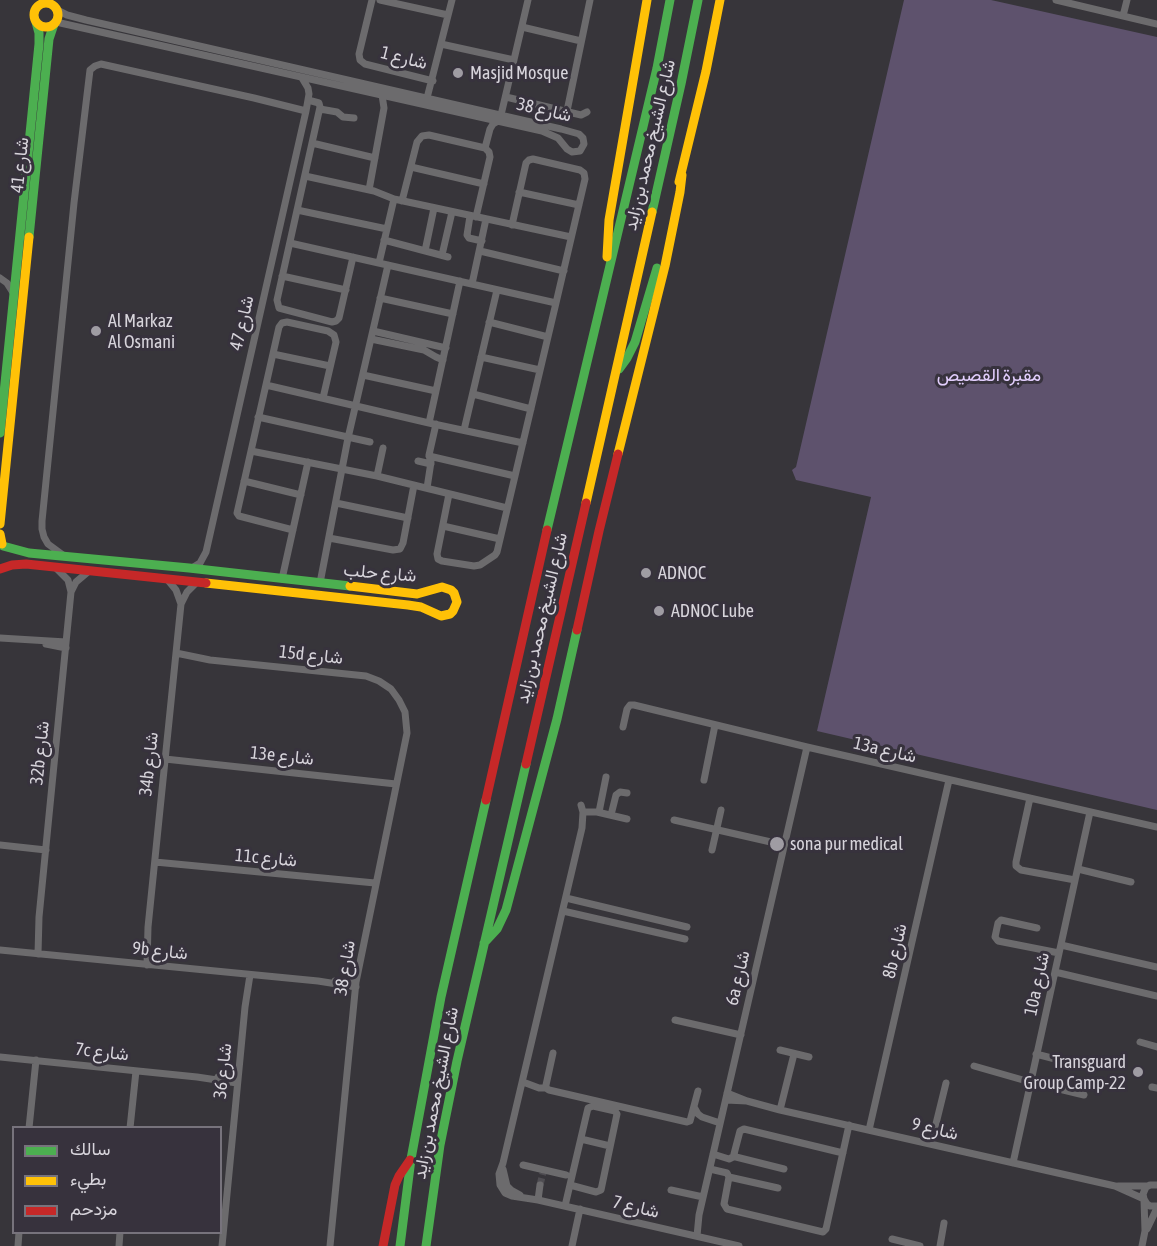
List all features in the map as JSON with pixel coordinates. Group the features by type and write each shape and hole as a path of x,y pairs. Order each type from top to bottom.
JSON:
{"main road":[{"path":"607,281 609,220 646,0"},
{"name":"شارع الشيخ محمد بن زايد","path":"400,1246 411,1159 444,987 560,472 657,68 670,0"},
{"name":"شارع الشيخ محمد بن زايد","path":"426,1246 448,1103 616,372 698,0"},
{"path":"616,372 627,358 635,342 657,270 682,175 720,0"},
{"path":"39,3 55,6 58,16 55,23 45,27 36,22 34,15 39,3"},
{"name":"شارع 41","path":"0,433 39,44 36,22"},
{"name":"شارع 41","path":"0,524 49,39 55,23"},
{"path":"483,944 497,929 506,910 557,719 599,531 665,266 682,175"},
{"path":"0,569 6,559 1,541"},
{"name":"شارع حلب","path":"0,569 19,564 197,582 414,606 441,616 446,616 453,611 457,602 451,590 442,587 417,594 189,568 29,553 1,541"},
{"path":"383,1246 395,1185 411,1159"}],"street":[{"name":"شارع 1","path":"372,0 358,54 360,60 365,64 432,81"},
{"path":"380,0 448,15"},
{"path":"429,99 452,0"},
{"path":"485,147 490,129 500,118 528,0"},
{"path":"1056,0 1157,24"},
{"path":"1123,16 1127,0"},
{"path":"567,111 587,10 586,1"},
{"name":"شارع 38","path":"55,6 67,15 86,20 429,99 500,118 558,138 572,152 578,152 584,144 579,134 500,118 486,119 55,23"},
{"path":"522,27 581,41"},
{"path":"441,44 514,60"},
{"path":"66,557 48,544 42,530 42,521 74,203 90,70 101,64 306,111"},
{"name":"شارع 47","path":"206,552 306,111 308,88 302,78"},
{"name":"شارع 47","path":"308,100 314,89 323,82"},
{"path":"369,190 384,108 382,95"},
{"path":"506,97 583,115 587,112"},
{"path":"384,108 393,98"},
{"path":"308,100 319,103 320,110 277,300 279,308 332,322 336,321 339,318 353,257"},
{"path":"320,110 337,112 343,117 354,118"},
{"path":"486,119 490,129"},
{"path":"566,147 566,140 570,134 574,133"},
{"path":"402,201 419,138 425,135 485,147 490,157 484,184 467,235 469,238 482,241"},
{"path":"312,143 375,158"},
{"path":"449,494 437,554 438,559 474,566 480,565 496,554 500,539 572,237 585,178 582,171 529,160 526,163 512,225"},
{"path":"411,166 484,184"},
{"path":"305,176 369,190 402,201 572,237"},
{"path":"519,192 579,205"},
{"path":"379,263 394,199"},
{"path":"425,251 434,208"},
{"path":"297,210 387,229"},
{"path":"384,240 445,256 452,212"},
{"path":"472,284 486,219"},
{"path":"290,243 556,303"},
{"path":"480,251 564,271"},
{"path":"320,583 348,438 388,265"},
{"path":"14,294 0,277 16,267"},
{"path":"282,276 346,290"},
{"path":"427,488 436,391 460,281"},
{"path":"464,430 497,290"},
{"path":"380,298 453,315"},
{"path":"489,322 549,337"},
{"path":"293,530 237,515 279,327 282,323 328,330 336,338 323,398"},
{"path":"372,335 446,348"},
{"path":"372,335 424,350 443,360"},
{"path":"273,354 330,366"},
{"path":"481,357 540,370"},
{"path":"363,375 436,391"},
{"path":"266,385 523,443"},
{"path":"473,394 531,409"},
{"path":"258,417 370,442"},
{"path":"377,476 383,448"},
{"path":"251,451 377,476 507,508"},
{"path":"418,461 430,460 515,476"},
{"path":"282,579 308,462"},
{"path":"244,481 301,495"},
{"path":"329,538 397,550 402,546 414,485"},
{"path":"336,502 408,518"},
{"path":"443,526 500,539"},
{"path":"189,568 200,563 206,552"},
{"path":"206,552 215,572"},
{"path":"56,568 68,580 71,592"},
{"path":"71,592 76,582 89,571"},
{"path":"166,579 176,590 181,604"},
{"path":"181,604 187,592 197,582"},
{"name":"32b شارع","path":"35,954 71,592"},
{"name":"34b شارع","path":"144,964 181,604"},
{"path":"0,638 66,645"},
{"name":"15d شارع","path":"176,656 366,676 385,685 399,700"},
{"name":"شارع 38","path":"330,1246 356,985 407,733 406,719 399,700"},
{"name":"13a شارع","path":"623,727 627,709 632,705 1157,828"},
{"path":"704,780 715,725"},
{"name":"6a شارع","path":"694,1236 694,1223 699,1215 710,1169 807,747"},
{"name":"13e شارع","path":"165,759 396,784"},
{"path":"599,812 606,777"},
{"name":"8b شارع","path":"869,1130 949,780"},
{"path":"611,815 615,797 620,792 627,792"},
{"path":"603,794 615,797"},
{"path":"1030,798 1016,866 1021,870 1075,880"},
{"path":"627,819 582,808 582,828 523,1082 539,1088 687,1122 690,1121 698,1091"},
{"path":"712,850 721,810"},
{"name":"10a شارع","path":"1013,1163 1090,812"},
{"path":"674,820 784,845"},
{"path":"0,845 46,850"},
{"name":"11c شارع","path":"154,862 375,883"},
{"path":"1078,869 1131,882"},
{"path":"566,898 687,927"},
{"path":"563,911 685,939"},
{"path":"1036,928 1001,920 998,922 995,937 998,941 1059,953"},
{"path":"1061,945 1157,967"},
{"name":"9b شارع","path":"0,950 356,985"},
{"path":"1055,972 1157,996"},
{"name":"شارع 36","path":"222,1246 247,974"},
{"path":"675,1020 741,1035"},
{"path":"1140,1042 1157,1047"},
{"path":"780,1050 809,1057"},
{"path":"546,1088 553,1053"},
{"path":"780,1110 795,1054"},
{"path":"1036,1054 1090,1068"},
{"name":"7c شارع","path":"0,1057 238,1080"},
{"path":"29,1126 36,1060"},
{"path":"974,1066 1084,1095"},
{"path":"130,1126 136,1071"},
{"name":"شارع 7","path":"523,1082 504,1163 504,1177 507,1186 514,1192 527,1198 739,1246"},
{"path":"931,1144 946,1083"},
{"name":"شارع 9","path":"726,1097 1115,1186 1144,1200 1150,1206 1157,1207"},
{"path":"565,1206 588,1108 593,1106 615,1111 617,1113 600,1191 570,1185"},
{"path":"694,1107 702,1117 720,1123"},
{"path":"729,1177 724,1204 727,1209 822,1232 826,1228 849,1125"},
{"path":"735,1156 739,1132 744,1129 843,1153"},
{"path":"581,1139 610,1146"},
{"path":"713,1154 729,1159 735,1156"},
{"path":"735,1156 784,1169"},
{"path":"523,1165 566,1174"},
{"path":"710,1169 727,1173 729,1177 778,1188"},
{"path":"1146,1231 1144,1190 1152,1185 1157,1175"},
{"path":"538,1200 540,1185"},
{"name":"شارع 9","path":"1115,1186 1152,1185"},
{"path":"671,1190 703,1197"},
{"path":"1142,1246 1157,1207"},
{"path":"572,1246 580,1209"},
{"path":"940,1246 944,1223"},
{"path":"892,1239 920,1246"}],"green space":[{"name":"مقبرة القصيص","path":"904,0 991,0 1157,37 1157,810 817,731 871,497 796,480 792,470 796,467"}],"tunnel":[{"path":"540,1185 543,1173"}],"traffic: fast":[{"path":"547,530 657,68 670,0"},
{"path":"652,212 698,0"},
{"path":"0,433 39,44 36,22"},
{"path":"29,237 49,39 54,24"},
{"path":"619,369 635,342 657,268"},
{"path":"3,546 29,553 350,586"},
{"path":"484,943 497,929 506,910 557,719 577,630"},
{"path":"426,1246 440,1145 457,1061 526,764"},
{"path":"400,1246 411,1159 441,997 486,800"}],"traffic: slow":[{"path":"607,257 609,220 647,0"},
{"path":"679,182 706,71 720,0"},
{"path":"46,3 54,7 58,15 54,23 46,27 38,23 34,15 38,7 46,3"},
{"path":"618,454 665,266 682,175"},
{"path":"586,503 652,212"},
{"path":"0,524 29,237"},
{"path":"0,534 2,544"},
{"path":"206,583 408,605 421,607 441,616 450,614 457,602 454,593 442,587 417,594 350,586"}],"traffic: jam":[{"path":"577,630 618,454"},
{"path":"526,764 586,503"},
{"path":"486,800 547,530"},
{"path":"0,569 26,564 206,583"},
{"path":"383,1246 395,1185 410,1160"}],"place":[{"name":"Masjid Mosque","path":"458,73"},
{"name":"Al Markaz Al Osmani","path":"96,331"},
{"name":"ADNOC","path":"646,573"},
{"name":"ADNOC Lube","path":"659,611"},
{"name":"sona pur medical","path":"777,844"},
{"name":"Transguard Group Camp-22","path":"1138,1072"}]}
